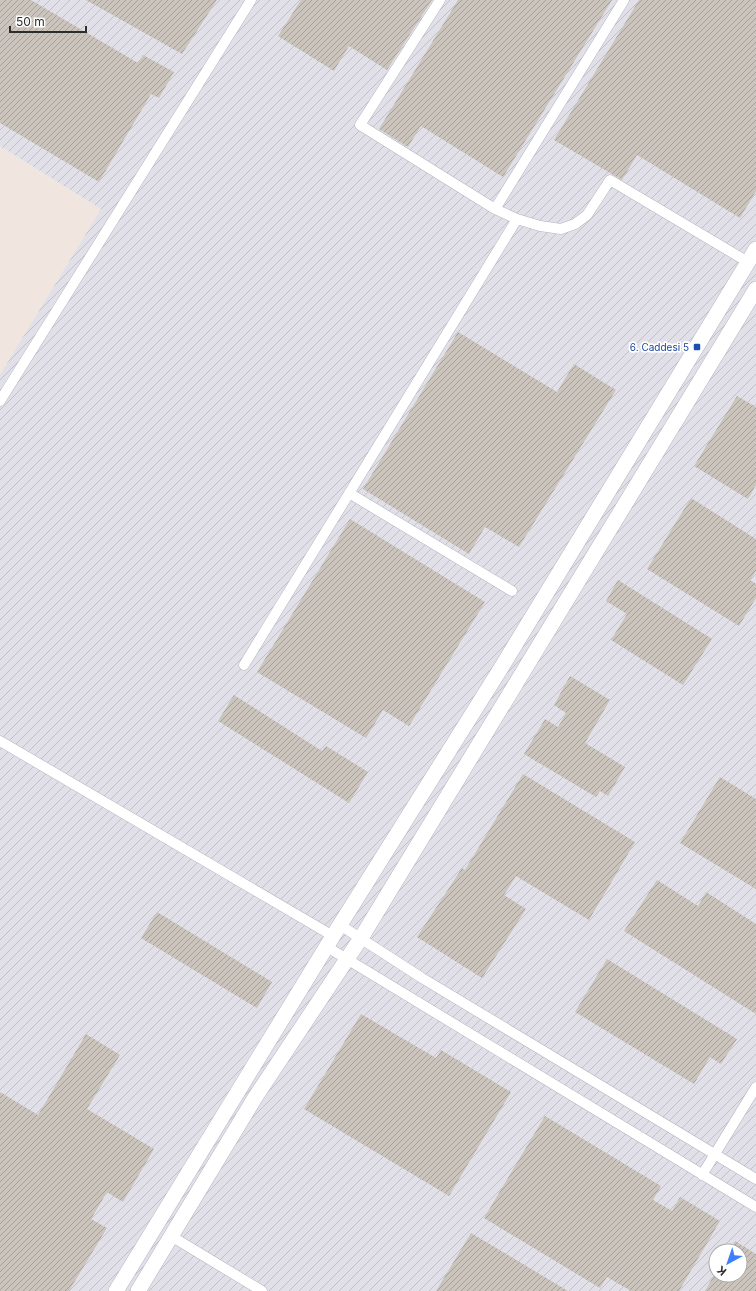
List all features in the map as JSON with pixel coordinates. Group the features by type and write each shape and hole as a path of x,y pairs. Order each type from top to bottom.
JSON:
{"street":[{"path":"0,401 251,0"},
{"path":"116,1291 333,936 501,668 754,254 610,180 586,215 575,224 561,229 540,226 517,219 495,209 360,125 440,0"},
{"path":"495,209 624,0"},
{"path":"244,665 517,219"},
{"path":"138,1291 256,1096 361,938 756,290"},
{"path":"349,493 512,591"},
{"path":"501,668 520,679"},
{"path":"0,741 333,936 361,938 422,978 756,1179"},
{"path":"333,936 347,959 756,1207"},
{"path":"702,1175 756,1088"},
{"path":"171,1236 262,1291"}],"shaded area":[{"path":"0,0 756,0 756,1291 0,1291 0,375 101,209 0,146"}],"building":[{"path":"0,0 31,0 138,63 143,55 174,72 159,98 151,94 99,182 0,123"},
{"path":"86,0 217,0 182,54"},
{"path":"301,0 432,0 387,70 349,46 334,71 278,36"},
{"path":"458,0 612,0 503,177 421,126 408,147 379,129"},
{"path":"639,0 756,0 756,191 740,218 637,155 622,180 554,140"},
{"path":"458,332 557,392 574,364 616,390 519,547 485,527 469,554 363,489"},
{"path":"737,396 756,407 756,485 748,499 694,466"},
{"path":"691,498 756,539 756,571 750,580 756,584 756,598 739,626 647,569"},
{"path":"350,519 485,602 409,726 383,710 366,738 257,672"},
{"path":"618,580 712,639 683,685 611,640 627,614 606,601"},
{"path":"570,676 610,700 585,743 625,767 608,796 600,791 596,797 524,754 545,719 558,727 566,713 554,705"},
{"path":"234,695 322,751 326,746 368,772 349,803 218,721"},
{"path":"523,774 635,842 589,920 516,876 504,895 526,909 482,978 417,937 462,868 465,870"},
{"path":"720,777 756,799 756,889 680,843"},
{"path":"657,880 698,906 706,892 756,924 756,1014 624,931"},
{"path":"157,912 272,982 257,1008 141,938"},
{"path":"607,959 737,1039 721,1064 710,1057 694,1084 575,1012"},
{"path":"361,1014 436,1058 441,1050 511,1092 449,1196 304,1109"},
{"path":"86,1034 120,1055 87,1109 154,1149 123,1202 107,1192 91,1219 107,1228 69,1291 0,1291 0,1092 38,1115"},
{"path":"545,1116 661,1186 653,1200 672,1211 680,1197 720,1221 679,1291 631,1291 607,1277 600,1288 484,1218"},
{"path":"471,1233 568,1291 436,1291"},
{"path":"748,1249 756,1254 756,1291 705,1291 710,1283 748,1283"}],"place":[{"name":"6. Caddesi 5","path":"697,347"}]}
